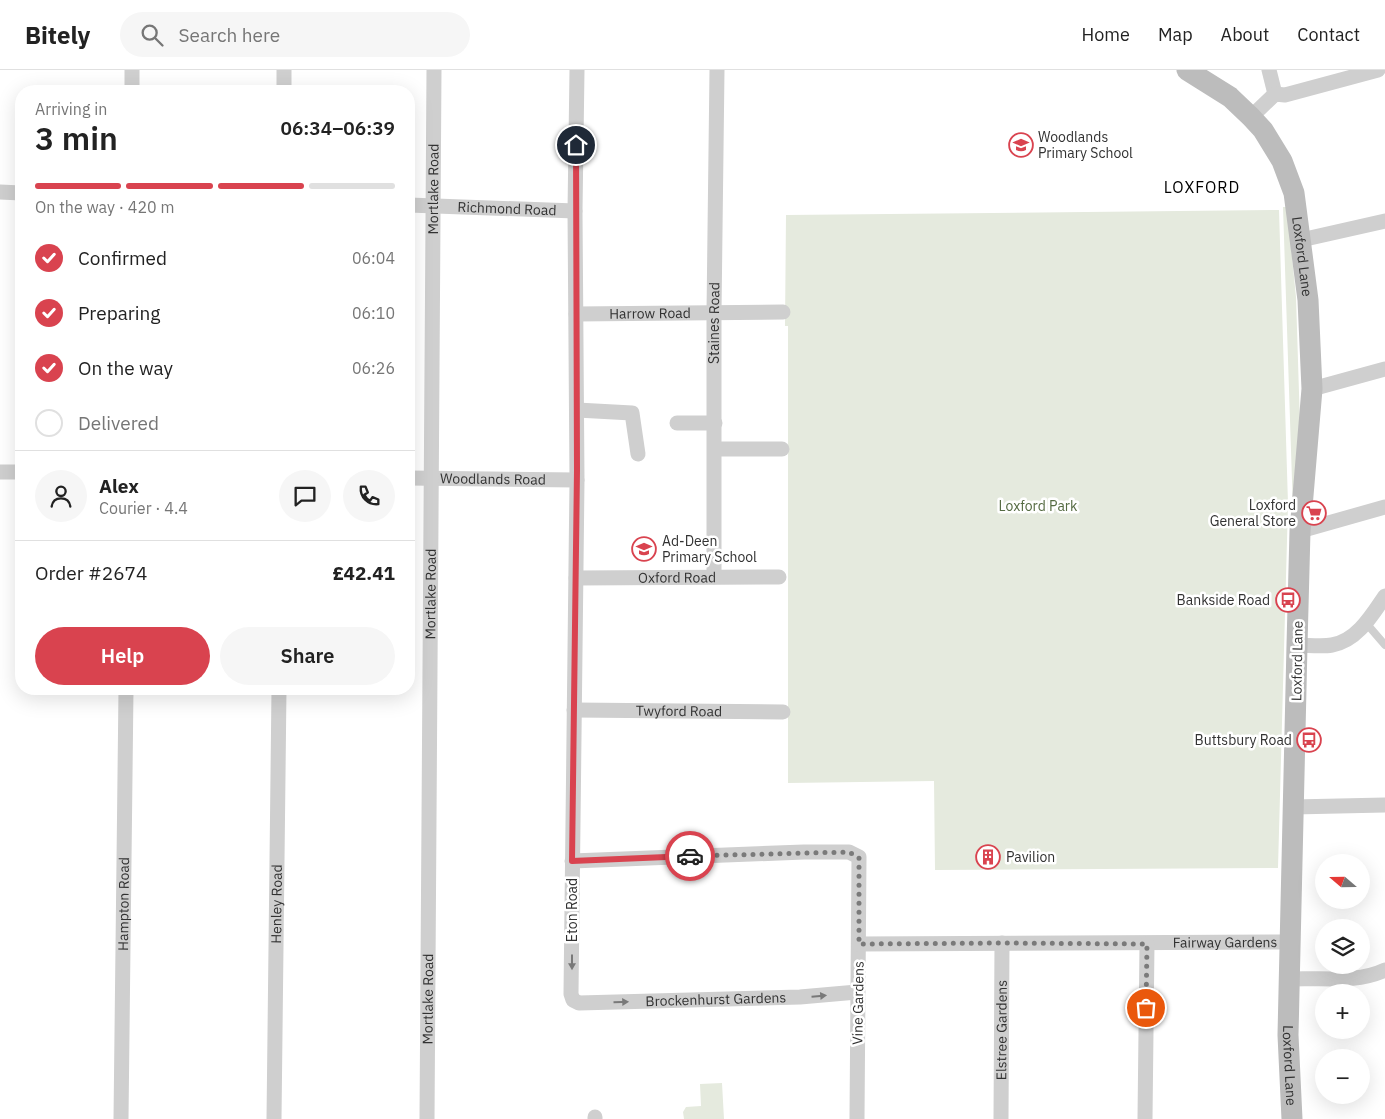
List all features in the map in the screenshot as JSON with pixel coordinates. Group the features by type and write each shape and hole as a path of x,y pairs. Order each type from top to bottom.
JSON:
{"street":[{"path":"132,70 132,85"},
{"path":"284,70 284,85"},
{"name":"Mortlake Road","path":"427,1119 434,70"},
{"name":"Eton Road","path":"573,1000 572,861 577,480 575,211 578,70"},
{"name":"Staines Road","path":"714,577 714,312 717,70"},
{"name":"Loxford Lane","path":"1187,70 1230,96 1251,116 1263,130 1282,161 1294,194 1308,300 1312,389 1300,531 1288,1035 1292,1119"},
{"path":"1268,70 1275,94"},
{"path":"1251,116 1275,94 1285,95 1378,70"},
{"path":"0,192 15,193"},
{"name":"Richmond Road","path":"415,206 575,211"},
{"path":"1301,240 1385,221"},
{"name":"Harrow Road","path":"576,314 783,312"},
{"path":"1312,389 1385,369"},
{"path":"577,410 632,413 638,454"},
{"path":"677,423 715,423"},
{"path":"715,449 782,450"},
{"path":"0,472 15,472"},
{"name":"Woodlands Road","path":"415,478 577,480"},
{"path":"1300,531 1385,507"},
{"name":"Oxford Road","path":"576,578 779,578"},
{"path":"1297,645 1331,646 1343,642 1366,623 1385,596"},
{"name":"Hampton Road","path":"121,1119 126,695"},
{"name":"Henley Road","path":"274,1119 279,695"},
{"name":"Twyford Road","path":"574,710 783,712"},
{"path":"1293,807 1385,805"},
{"name":"Vine Gardens","path":"572,861 804,852 849,852 859,858 857,1119"},
{"name":"Fairway Gardens","path":"859,944 1291,942"},
{"name":"Elstree Gardens","path":"1001,1119 1002,943"},
{"path":"1145,1119 1147,944"},
{"path":"1290,979 1328,980 1357,978 1385,970"},
{"name":"Brockenhurst Gardens","path":"573,1000 579,1003 800,997 858,992"}],"lane":[{"path":"1366,623 1385,645"}],"green space":[{"path":"1283,207 1287,207 1296,297 1300,425 1293,511"},
{"name":"Loxford Park","path":"1279,210 1288,504 1278,868 935,870 934,781 788,783 788,326 785,326 786,215"},
{"path":"722,1083 724,1119 684,1119 683,1112 686,1107 701,1106 700,1084"}],"way so far":[{"path":"690,856 804,852 849,852 854,854 859,858 859,944 1147,944 1146,1008"}],"place":[{"name":"Woodlands Primary School","path":"1021,145"},
{"name":"Loxford General Store","path":"1314,513"},
{"name":"Ad-Deen Primary School","path":"644,549"},
{"name":"Bankside Road","path":"1288,600"},
{"name":"Buttsbury Road","path":"1309,740"},
{"name":"Pavilion","path":"988,857"}],"district":[{"name":"LOXFORD","path":"1202,187"}],"route":[{"path":"576,145 577,470 572,861 690,856"}]}
